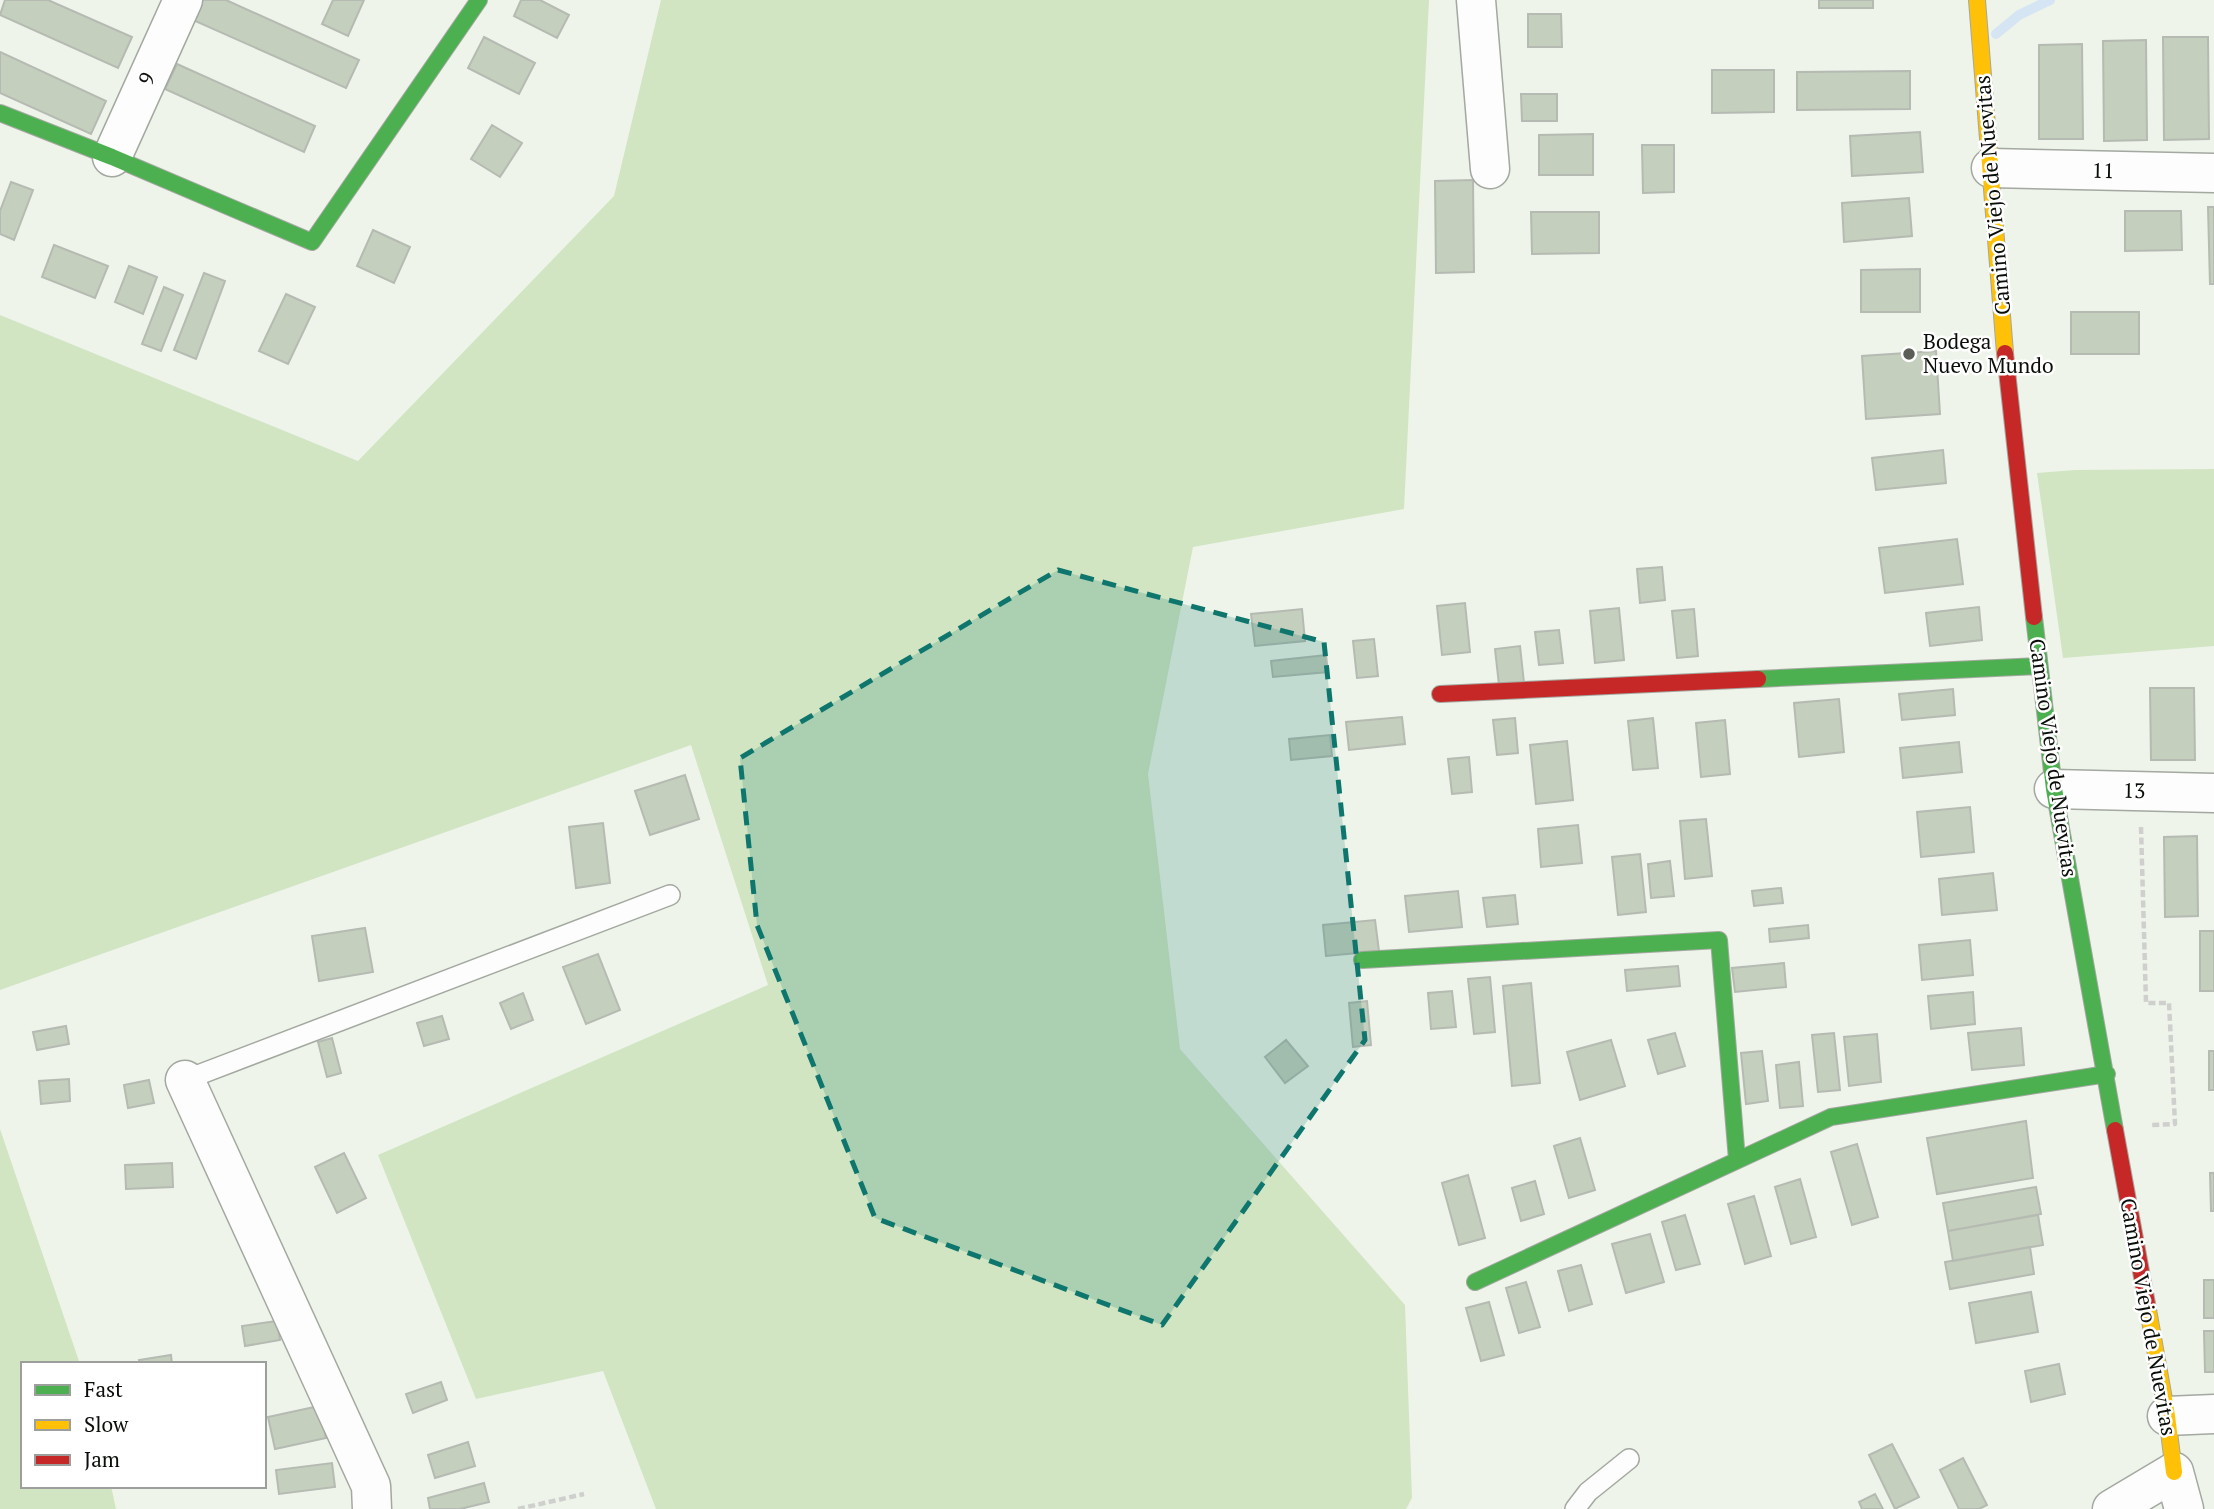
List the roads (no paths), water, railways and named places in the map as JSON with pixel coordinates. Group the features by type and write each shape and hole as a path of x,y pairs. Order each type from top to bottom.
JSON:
{"street":[{"name":"9","path":"112,157 183,0"},
{"path":"0,113 112,157 312,242 479,0"},
{"path":"1476,0 1490,169"},
{"name":"Camino Viejo de Nuevitas","path":"1977,0 2008,389 2054,789 2107,1074 2167,1416 2174,1472 2184,1509"},
{"name":"11","path":"1992,168 2214,173"},
{"path":"1440,694 2038,666"},
{"name":"13","path":"2054,789 2214,793"},
{"path":"1362,960 1720,940 1737,1160"},
{"path":"1475,1282 1831,1117 2107,1074"},
{"path":"185,1080 371,1486 372,1509"},
{"path":"2167,1416 2214,1415"},
{"path":"2112,1509 2174,1472"}],"lane":[{"path":"185,1080 670,895"},
{"path":"1575,1509 1587,1492 1629,1459"}],"waterway":[{"path":"1996,34 2019,15 2050,0"}],"place":[{"name":"Bodega Nuevo Mundo","path":"1909,354"}]}
